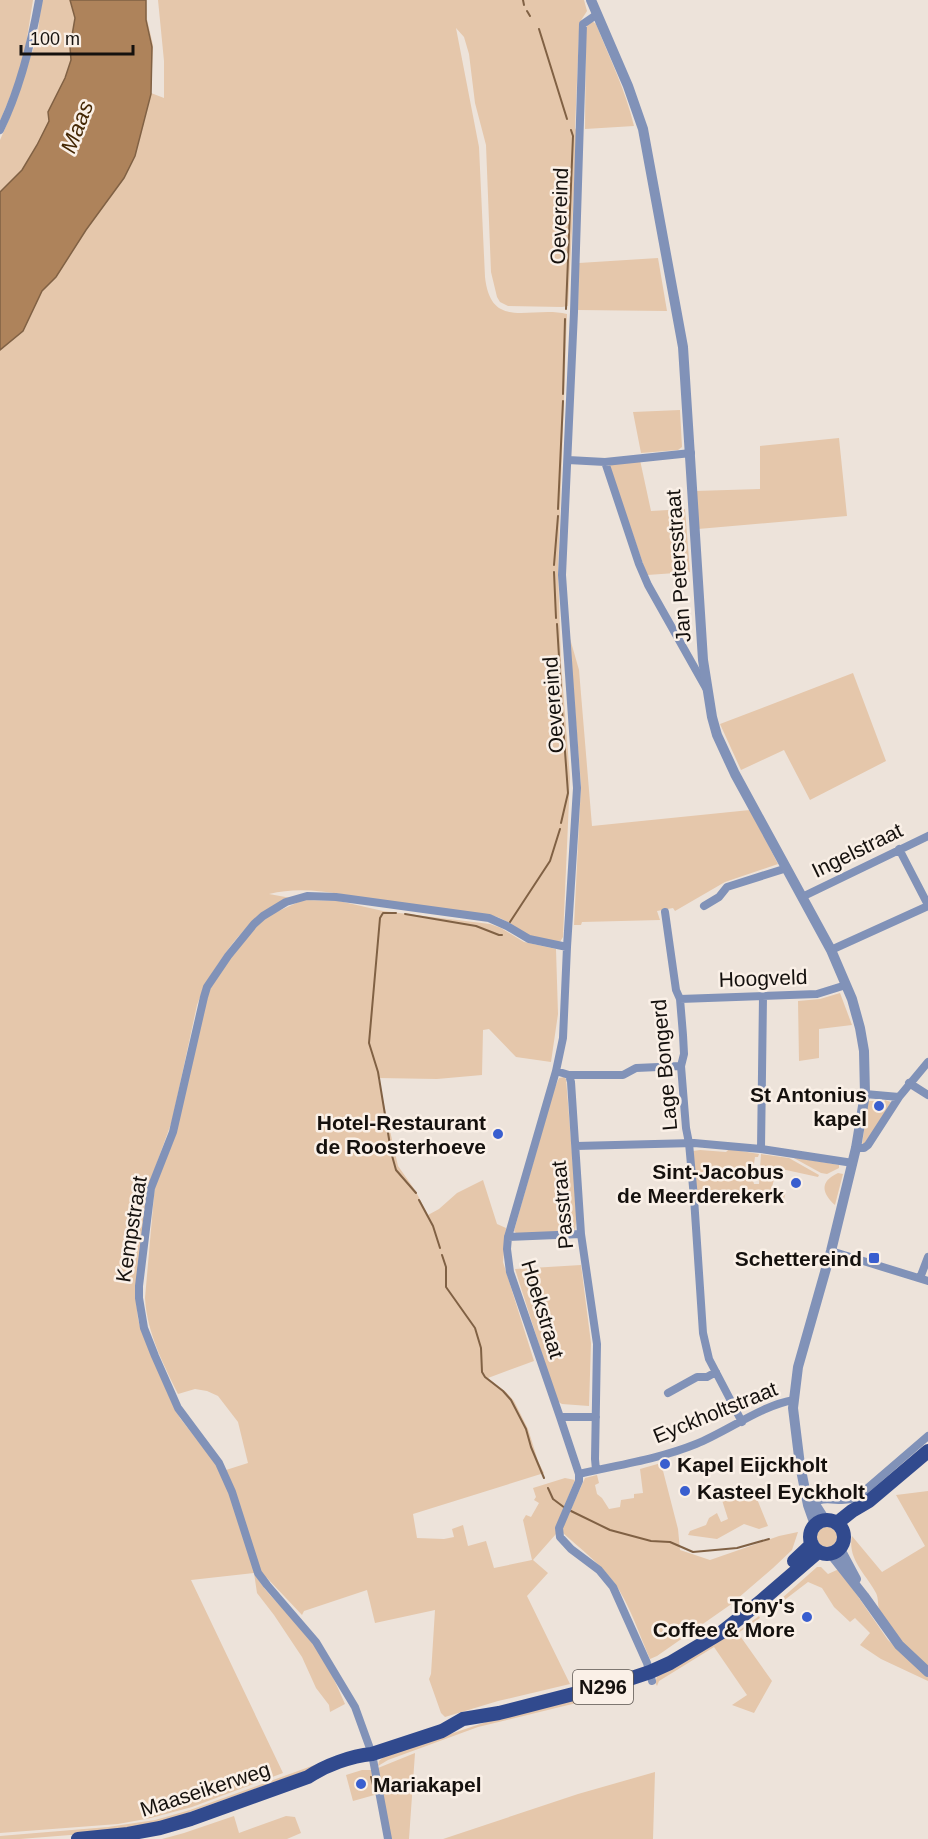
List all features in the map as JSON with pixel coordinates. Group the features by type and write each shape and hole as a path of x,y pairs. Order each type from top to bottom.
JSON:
{"main road":[{"path":"830,1524 844,1539 825,1550 810,1534 869,1501 928,1451"},
{"name":"Maaseikerweg","path":"78,1839 128,1834 191,1819 308,1777 317,1771 361,1755 372,1754 442,1731 453,1730 499,1713 620,1683 649,1672 670,1663 700,1644 780,1574 825,1550"}],"street":[{"path":"0,130 9,113 32,40 39,0"},
{"name":"Jan Petersstraat","path":"591,0 628,86 643,129 683,347 703,660 717,735 735,774 831,950 846,985 860,1028 864,1051 864,1094 853,1163 798,1367 794,1400 797,1450 807,1492 811,1503 830,1524"},
{"name":"Oevereind","path":"567,947 577,788 562,575 574,312 583,24 596,15"},
{"path":"567,460 605,462 691,453"},
{"path":"605,462 648,585 708,691"},
{"name":"Ingelstraat","path":"802,897 928,836"},
{"path":"831,950 928,906 899,849"},
{"path":"704,906 719,897 727,887 786,868"},
{"name":"Kempstraat","path":"388,1839 372,1754 355,1707 312,1636 258,1573 232,1492 219,1462 178,1408 144,1328 139,1298 151,1188 173,1132 207,987 247,931 286,902 307,896 336,897 489,918 529,939 567,947"},
{"name":"Lage Bongerd","path":"666,912 676,990 680,999 684,1054 681,1066 694,1198 703,1333 709,1359 741,1422"},
{"path":"567,947 563,1038 556,1071 569,1075 623,1075 636,1068 681,1066"},
{"name":"Hoogveld","path":"680,999 817,994 846,985"},
{"path":"761,1149 763,997"},
{"path":"856,1148 864,1148 868,1145 909,1083 928,1062"},
{"name":"Hoekstraat","path":"556,1071 508,1237 507,1250 510,1272 579,1474"},
{"name":"Passtraat","path":"569,1075 581,1234 597,1344 596,1470"},
{"path":"909,1083 928,1095"},
{"path":"864,1094 899,1097"},
{"path":"576,1146 689,1143 761,1149 853,1163"},
{"path":"694,1198 740,1197 751,1200"},
{"path":"508,1237 581,1234"},
{"path":"831,1251 924,1280 928,1257"},
{"path":"668,1393 697,1377 707,1377 716,1372"},
{"name":"Eyckholtstraat","path":"579,1474 643,1460 693,1445 720,1434 775,1404 794,1400"},
{"path":"560,1418 596,1417"},
{"path":"811,1503 826,1498 851,1499 859,1496 928,1436"},
{"path":"579,1474 579,1481 559,1528 560,1537 571,1549 599,1570 613,1587 649,1672"},
{"path":"825,1550 864,1596 899,1645 928,1672"}],"shaded area":[{"path":"0,0 33,0 24,57 0,121"},
{"path":"42,0 70,0 75,18 70,47 71,60 48,112 49,121 37,145 22,170 0,192 0,140 37,38"},
{"path":"127,0 146,0 147,19 153,45 151,93 164,98 164,61 158,0 584,0 587,11 580,22 579,33 575,128 577,132 568,306 562,307 508,306 500,302 497,297 491,272 486,145 475,103 469,54 464,37 456,28 479,147 485,277 489,294 495,305 504,311 567,314 558,569 561,663 570,778 563,937 560,942 533,937 494,916 326,892 298,890 269,894 291,898 262,914 242,932 216,968 197,1005 172,1121 147,1190 136,1298 141,1330 180,1418 208,1454 226,1470 248,1463 238,1422 218,1396 195,1389 178,1394 152,1336 145,1298 155,1184 179,1119 205,1001 209,988 259,922 303,900 339,901 383,911 490,924 524,942 556,949 558,1014 551,1062 516,1057 489,1029 483,1030 482,1075 437,1079 378,1078 398,1166 415,1190 428,1215 439,1209 457,1193 483,1180 497,1224 506,1228 503,1262 534,1361 488,1378 514,1401 528,1429 544,1473 413,1514 417,1538 454,1537 452,1529 463,1525 468,1546 486,1541 494,1568 532,1560 523,1520 526,1515 531,1517 539,1503 534,1500 536,1497 533,1488 565,1478 575,1480 556,1527 556,1534 533,1560 548,1573 527,1596 570,1684 498,1701 445,1717 441,1713 429,1679 435,1610 375,1623 367,1590 304,1611 302,1615 267,1578 255,1573 270,1595 310,1638 327,1666 345,1704 330,1712 329,1705 316,1688 302,1657 257,1593 254,1573 191,1580 283,1773 192,1807 151,1818 118,1824 0,1833 0,268 57,222 109,121"},
{"path":"592,21 596,24 617,74 634,126 585,129 586,28"},
{"path":"658,258 667,311 578,310 579,263"},
{"path":"680,410 682,447 678,450 641,453 633,412"},
{"path":"839,438 847,516 698,529 695,491 760,489 760,446"},
{"path":"640,460 651,511 685,509 690,572 647,575 608,463"},
{"path":"569,635 579,670 592,826 750,810 778,864 725,882 675,911 673,908 657,911 660,920 582,922 581,925 574,925 581,785"},
{"path":"853,673 886,761 810,800 784,750 741,770 720,724"},
{"path":"840,993 852,1025 819,1029 819,1058 799,1061 798,1001 820,999"},
{"path":"559,1078 566,1079 577,1214 575,1231 517,1234 514,1231 553,1092"},
{"path":"885,1100 891,1102 865,1146 862,1145 868,1101 878,1101 876,1107 880,1109"},
{"path":"729,1149 759,1154 755,1157 752,1177 754,1184 759,1184 761,1154 789,1158 819,1175 818,1177 777,1168 771,1191 781,1194 782,1191 786,1191 783,1203 742,1198 723,1190 707,1190 703,1195 697,1195 693,1151 726,1152"},
{"path":"792,1157 839,1165 839,1168 827,1174 821,1173"},
{"path":"838,1173 843,1174 835,1205 827,1196 824,1188 828,1180"},
{"path":"581,1265 591,1343 589,1406 562,1404 557,1401 515,1269"},
{"path":"661,1463 678,1529 680,1550 710,1560 779,1536 798,1532 792,1550 730,1605 650,1659 630,1610 614,1582 563,1533 562,1529 585,1478 597,1475 599,1483 595,1485 597,1494 609,1509 620,1507 621,1500 634,1498 634,1494 643,1493 640,1469"},
{"path":"753,1489 768,1526 759,1529 744,1524 717,1539 688,1535 690,1531 706,1525 709,1518 717,1513 721,1522 728,1519 722,1500"},
{"path":"928,1491 928,1667 914,1655 890,1627 879,1609 876,1593 858,1566 851,1544 852,1536 882,1572 925,1546 896,1495"},
{"path":"827,1527 834,1530 837,1537 834,1544 827,1547 820,1544 817,1537 820,1530"},
{"path":"817,1567 821,1567 828,1574 839,1569 888,1640 928,1677 928,1681 881,1659 860,1645 870,1633 855,1618 850,1622 834,1607 822,1588 808,1582 774,1608 772,1607"},
{"path":"759,1616 760,1618 738,1633 772,1681 754,1713 732,1705 747,1695 714,1647 659,1681 657,1686 655,1682 658,1674 737,1632"},
{"path":"607,1692 609,1695 478,1727 388,1760 378,1766 379,1761 385,1756 489,1721"},
{"path":"415,1753 409,1839 391,1839 378,1768"},
{"path":"345,1754 345,1757 156,1824 108,1832 0,1839 0,1836 108,1827 155,1820 190,1810"},
{"path":"362,1770 373,1770 378,1794 353,1801 346,1775"},
{"path":"655,1772 653,1839 443,1839 578,1794"},
{"path":"234,1816 239,1833 286,1816 295,1817 301,1833 287,1839 162,1839 184,1833"}],"water":[{"name":"Maas","path":"70,0 146,0 146,20 152,47 151,94 135,156 124,178 86,230 56,277 42,291 23,331 0,350 0,192 22,170 37,145 49,121 48,112 65,78 71,60 70,47 75,18"}],"waterway":[{"path":"523,0 524,5"},
{"path":"527,11 530,16"},
{"path":"539,29 567,119"},
{"path":"566,309 573,136 571,130"},
{"path":"563,394 565,319"},
{"path":"558,509 563,401"},
{"path":"554,565 558,516"},
{"path":"554,572 556,618"},
{"path":"557,624 561,689"},
{"path":"561,696 568,793 561,823"},
{"path":"510,922 550,861 560,829"},
{"path":"390,1145 378,1072 369,1043 380,918 383,913 396,913"},
{"path":"405,914 476,926 502,935"},
{"path":"391,1152 396,1170 416,1193"},
{"path":"419,1200 433,1226 440,1248"},
{"path":"442,1255 446,1267 446,1287 475,1328 481,1348 482,1372 511,1400 526,1429 544,1478"},
{"path":"548,1488 553,1499 565,1508"},
{"path":"571,1511 610,1530 651,1541 670,1542 693,1552 737,1548 769,1539"},
{"path":"371,1777 375,1793"}],"place":[{"name":"St Antonius kapel","path":"879,1106"},
{"name":"Hotel-Restaurant de Roosterhoeve","path":"498,1134"},
{"name":"Sint-Jacobus de Meerderekerk","path":"796,1183"},
{"name":"Schettereind","path":"874,1258"},
{"name":"Kapel Eijckholt","path":"665,1464"},
{"name":"Kasteel Eyckholt","path":"685,1491"},
{"name":"Tony's Coffee & More","path":"807,1617"},
{"name":"Mariakapel","path":"361,1784"}]}
